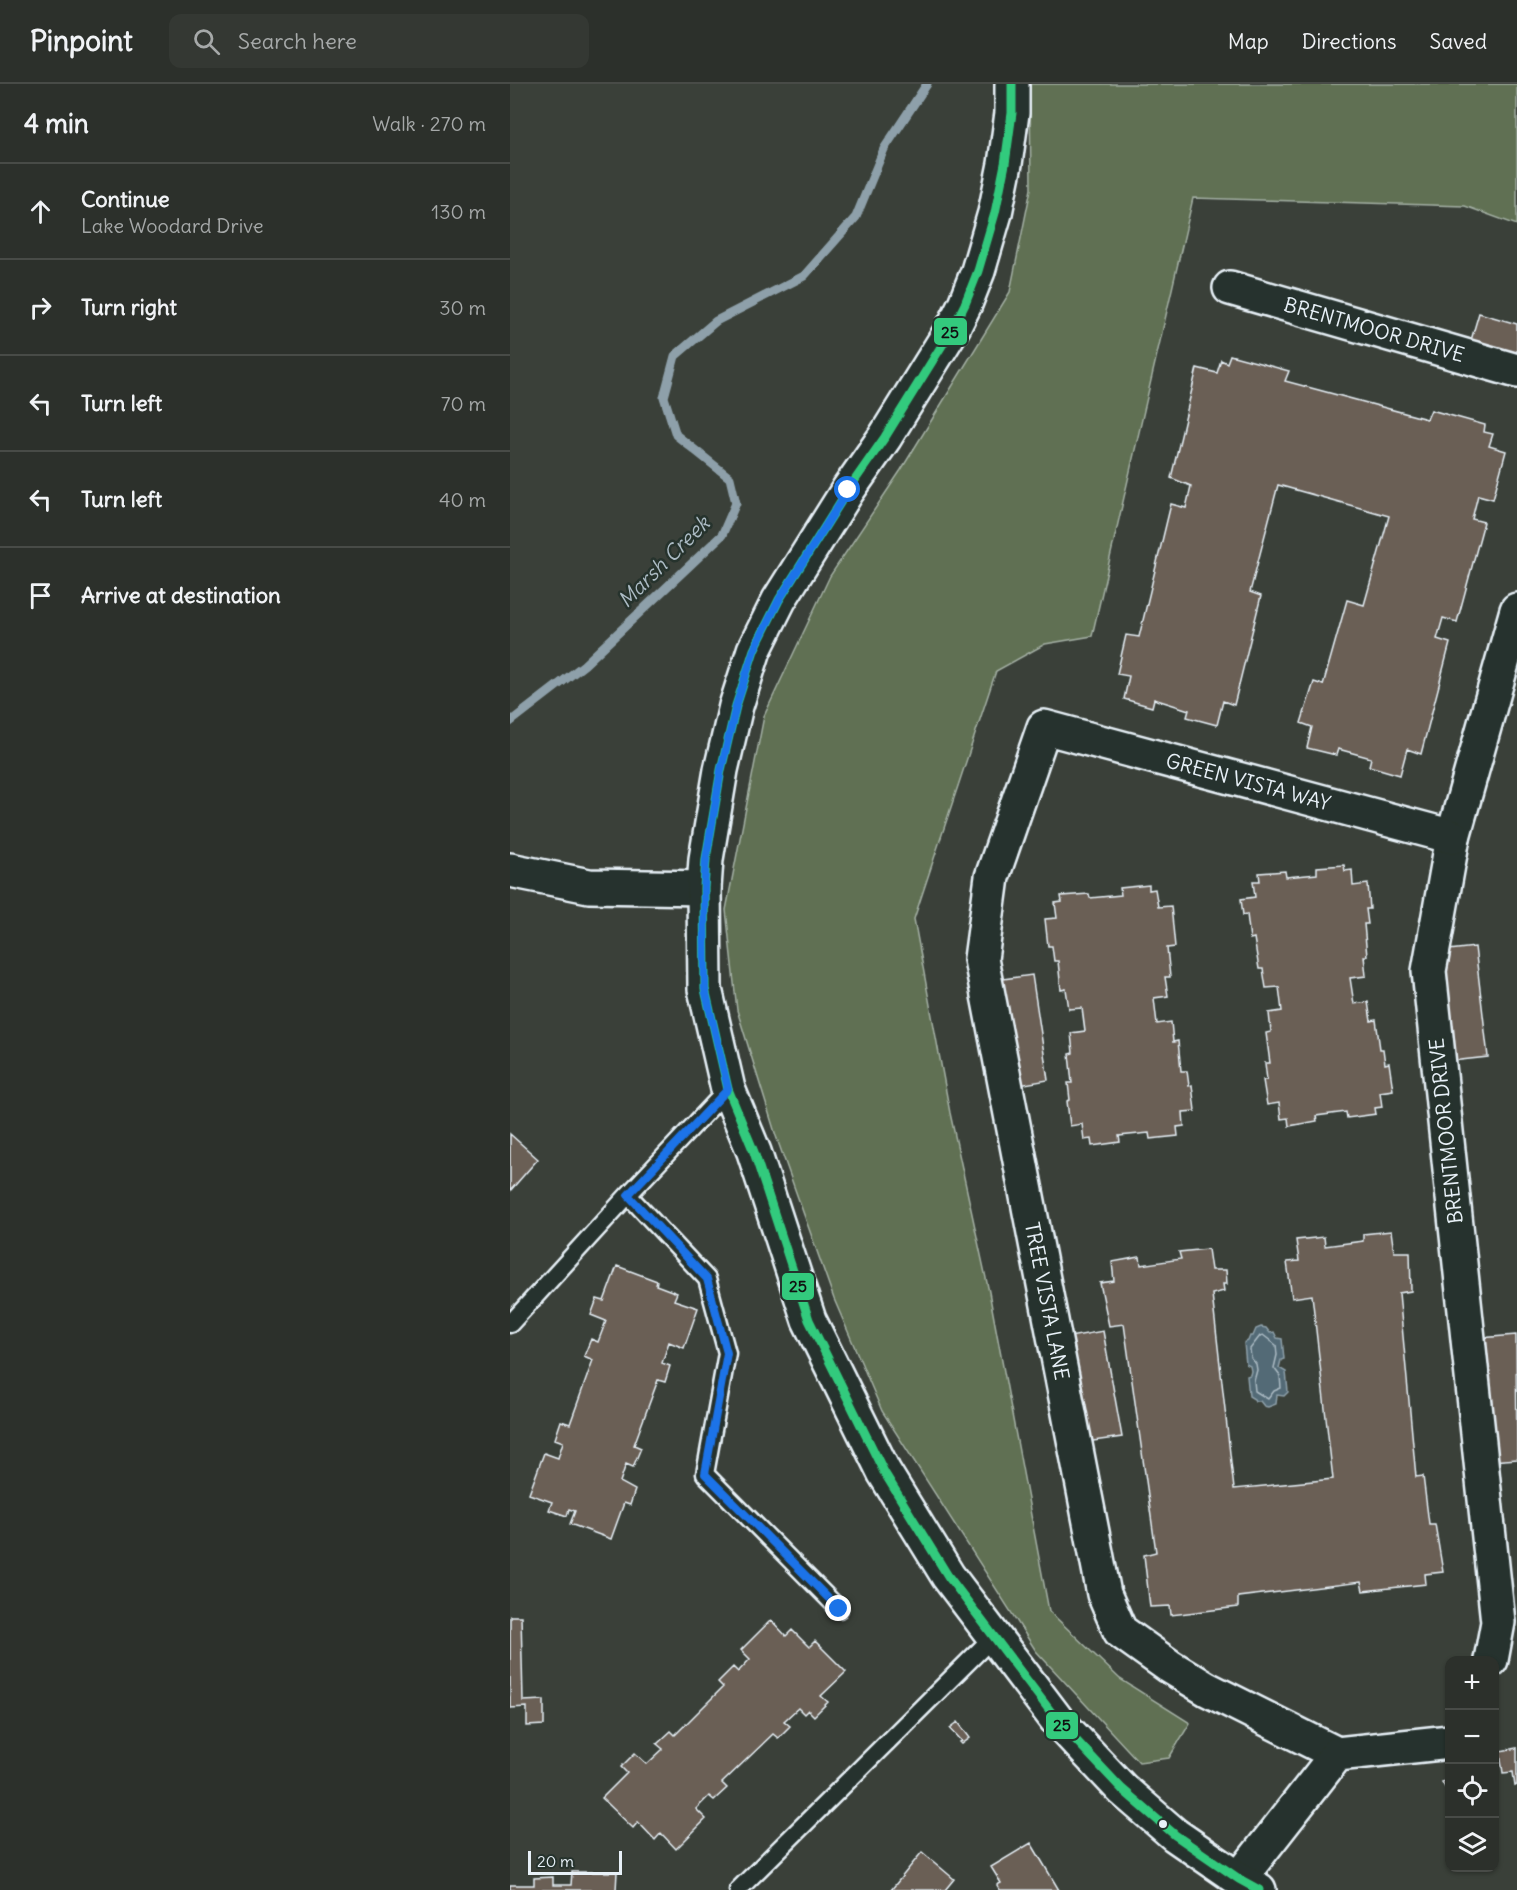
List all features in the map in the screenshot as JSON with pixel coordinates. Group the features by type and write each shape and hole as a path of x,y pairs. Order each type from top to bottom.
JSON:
{"street":[{"path":"1012,84 1012,113 995,213 978,271 965,304 954,326 885,437 848,490 779,600 754,650 736,706 721,770 706,859 704,888 705,989 728,1089 754,1152 809,1320 884,1472 948,1576 993,1637 1057,1720 1122,1789 1175,1835 1242,1886 1337,1754 1445,1742"},
{"name":"BRENTMOOR DRIVE","path":"1230,288 1517,371"},
{"name":"BRENTMOOR DRIVE","path":"1492,1656 1498,1622 1430,971 1453,837 1517,610"},
{"name":"GREEN VISTA WAY","path":"1044,728 1453,837"},
{"name":"TREE VISTA LANE","path":"1044,728 992,877 981,959 1104,1594 1120,1631 1169,1666 1207,1689 1337,1754"},
{"path":"510,870 589,886 704,888"}],"lane":[{"path":"510,1324 728,1089"},
{"path":"628,1195 707,1279 727,1353 705,1474 839,1609"},
{"path":"738,1890 993,1637"}],"green space":[{"path":"1030,84 1517,84 1517,225 1465,206 1193,198 1092,636 1045,644 996,671 914,919 950,1113 989,1292 1049,1611 1120,1679 1190,1723 1169,1758 1139,1762 1036,1651 882,1411 834,1299 776,1136 737,1010 726,910 764,716 830,576 901,470 1010,292 1031,189"}],"water":[{"path":"1266,1328 1270,1333 1274,1332 1277,1338 1282,1339 1284,1359 1281,1360 1279,1368 1286,1372 1288,1392 1284,1396 1277,1395 1276,1404 1268,1407 1249,1396 1247,1376 1251,1371 1250,1366 1246,1364 1244,1343 1250,1336 1253,1336 1256,1329"}],"building":[{"path":"1479,313 1517,324 1517,361 1469,347"},
{"path":"1230,355 1289,371 1285,381 1427,419 1431,410 1485,425 1484,432 1493,434 1489,446 1506,451 1493,499 1478,495 1472,519 1484,522 1457,622 1443,618 1437,639 1450,643 1421,754 1407,749 1400,775 1369,766 1371,758 1338,749 1336,755 1307,748 1312,727 1301,723 1314,682 1323,685 1347,600 1364,605 1389,516 1278,485 1250,592 1261,596 1234,705 1223,701 1217,725 1187,717 1189,710 1154,699 1152,707 1124,699 1129,676 1117,674 1126,635 1139,637 1171,504 1186,508 1191,486 1171,478 1197,368 1217,373 1221,360 1227,363"},
{"path":"1344,865 1345,871 1352,870 1353,886 1368,884 1370,909 1366,909 1368,924 1364,924 1366,976 1350,978 1354,1004 1368,1002 1371,1021 1376,1020 1380,1049 1383,1049 1385,1064 1389,1063 1393,1090 1380,1092 1382,1107 1375,1108 1376,1114 1347,1118 1346,1112 1316,1116 1317,1121 1289,1126 1288,1118 1281,1119 1279,1103 1267,1105 1263,1080 1267,1080 1265,1063 1270,1063 1266,1033 1271,1032 1269,1013 1282,1011 1279,987 1266,988 1263,969 1259,969 1254,938 1250,939 1247,914 1243,915 1241,899 1255,897 1253,881 1260,881 1259,873 1285,871 1286,877 1317,874 1317,867"},
{"path":"1149,885 1149,890 1155,889 1158,907 1171,906 1175,947 1167,948 1170,977 1165,977 1168,996 1154,998 1157,1024 1171,1022 1173,1042 1178,1041 1181,1071 1187,1071 1189,1086 1192,1085 1195,1111 1183,1112 1184,1126 1177,1127 1178,1136 1150,1139 1149,1133 1119,1136 1120,1142 1092,1146 1091,1139 1084,1140 1082,1124 1070,1126 1067,1101 1070,1100 1068,1083 1072,1083 1069,1054 1073,1053 1071,1033 1085,1031 1082,1008 1069,1009 1066,989 1061,990 1058,961 1054,961 1052,946 1048,946 1045,919 1057,918 1055,903 1062,902 1061,896 1089,894 1090,898 1121,895 1120,888"},
{"path":"1475,947 1488,1057 1452,1061 1440,951"},
{"path":"1032,975 1048,1080 1014,1086 996,980"},
{"path":"510,1134 538,1159 510,1191"},
{"path":"1391,1231 1394,1252 1410,1252 1411,1291 1399,1293 1416,1477 1423,1476 1429,1524 1435,1524 1443,1572 1425,1574 1426,1584 1363,1591 1361,1582 1238,1597 1238,1607 1171,1615 1170,1606 1150,1607 1144,1555 1156,1552 1124,1324 1109,1326 1100,1283 1114,1281 1112,1262 1140,1257 1141,1265 1181,1259 1179,1252 1208,1249 1211,1270 1226,1270 1227,1284 1223,1284 1224,1291 1212,1294 1234,1489 1333,1479 1312,1295 1292,1298 1287,1262 1299,1261 1296,1240 1324,1237 1325,1246 1363,1241 1363,1234"},
{"path":"617,1266 657,1281 656,1285 677,1293 674,1300 698,1308 684,1348 669,1342 662,1363 670,1366 665,1382 658,1380 634,1445 641,1448 633,1467 626,1464 620,1482 635,1490 630,1505 624,1503 611,1539 570,1524 575,1511 569,1509 567,1516 549,1510 552,1502 529,1494 544,1453 558,1458 563,1442 555,1439 561,1421 570,1424 593,1360 584,1356 591,1339 598,1342 606,1321 591,1315 597,1299 604,1301"},
{"path":"1103,1331 1122,1437 1086,1442 1069,1337"},
{"path":"1516,1335 1517,1459 1491,1461 1480,1338"},
{"path":"510,1616 521,1616 523,1701 544,1700 544,1725 527,1726 527,1707 510,1708"},
{"path":"771,1620 786,1636 792,1630 809,1647 815,1641 846,1672 821,1696 828,1702 814,1716 808,1710 804,1714 798,1708 784,1721 790,1726 778,1738 773,1734 722,1783 727,1788 714,1800 709,1796 696,1809 706,1819 676,1849 661,1833 655,1840 638,1822 633,1828 602,1798 627,1773 621,1767 635,1753 647,1764 663,1749 657,1744 671,1731 675,1735 723,1687 718,1682 733,1667 738,1672 750,1659 741,1650"},
{"path":"958,1722 970,1738 962,1744 950,1728"},
{"path":"1517,1748 1517,1785 1515,1786 1513,1772 1503,1773 1500,1751"},
{"path":"1031,1843 1059,1890 1000,1890 997,1885 1001,1883 991,1867"},
{"path":"922,1852 954,1879 945,1890 891,1890"},
{"path":"572,1872 617,1872 616,1890 510,1890 510,1885 534,1885 534,1878 553,1877 553,1885 571,1885"}],"waterway":[{"name":"Marsh Creek","path":"510,722 584,665 722,535 736,503 730,478 676,435 664,397 675,356 716,321 804,276 856,217 884,149 927,84"}],"transit line":[{"name":"25","path":"1012,84 1012,113 995,213 978,271 965,304 954,326 885,437 848,490 779,600 754,650 736,706 721,770 706,859 705,989 728,1089 754,1152 809,1320 884,1472 948,1576 1057,1720 1122,1789 1175,1835 1259,1890"}],"route":[{"path":"839,1609 705,1474 727,1353 707,1279 628,1195 728,1089 705,989 706,859 721,770 736,706 754,650 779,600 848,490"}]}
